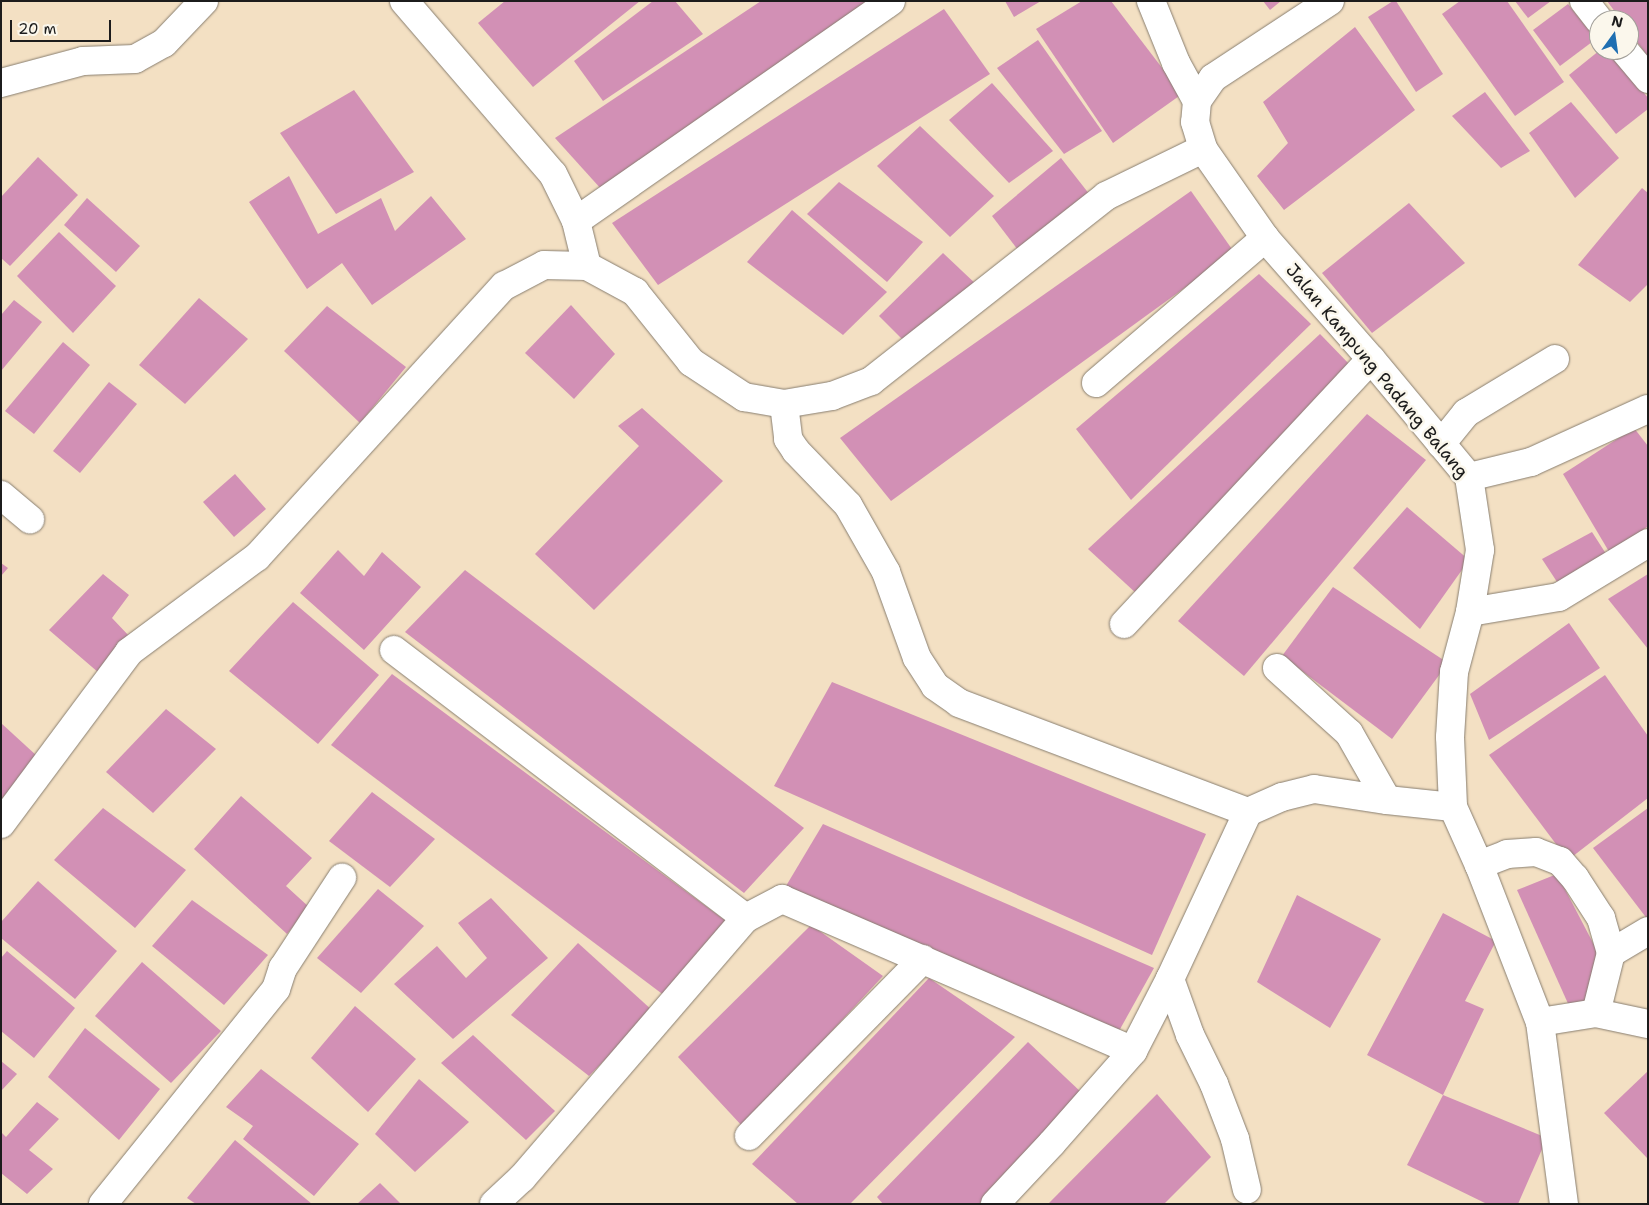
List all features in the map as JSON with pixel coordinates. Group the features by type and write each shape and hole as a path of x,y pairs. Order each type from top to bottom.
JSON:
{"street":[{"path":"1,83 84,61 134,59 164,43 204,1"},
{"path":"404,1 553,174 576,221 587,266"},
{"path":"576,221 891,1"},
{"path":"1151,1 1176,63 1198,102"},
{"name":"Jalan Kampung Padang Balang","path":"1330,1 1213,78 1198,102 1195,122 1203,149 1265,238 1371,359 1469,478 1480,550 1470,612 1454,672 1450,737 1452,807 1479,865 1540,1022 1564,1204"},
{"path":"1632,60 1648,79"},
{"path":"1,824 129,652 258,557 504,286 544,266 587,266 635,292 691,362 744,397 784,404 832,396 871,381 1106,196 1203,149"},
{"path":"1096,383 1265,238"},
{"path":"1124,624 1371,359"},
{"path":"1441,444 1466,413 1555,360"},
{"path":"784,404 788,439 796,451 848,506 886,572 917,658 935,686 959,703 1248,812"},
{"path":"1469,478 1531,462 1648,409"},
{"path":"1,495 30,519"},
{"path":"1470,612 1559,597 1648,542"},
{"path":"394,650 746,918"},
{"path":"1277,668 1349,733 1387,800"},
{"path":"994,1204 1052,1143 1133,1051 1170,979 1248,812 1282,797 1314,789 1452,807"},
{"path":"1479,865 1507,854 1536,852 1560,861 1575,878 1601,918 1611,953 1596,1013"},
{"path":"103,1204 276,989 283,968 342,878"},
{"path":"494,1204 522,1178 746,918 782,899 1133,1051"},
{"path":"1611,953 1648,930"},
{"path":"749,1136 922,959"},
{"path":"1170,979 1190,1035 1214,1084 1235,1139 1247,1190"},
{"path":"1540,1022 1596,1013 1648,1024"}],"building":[{"path":"505,1 640,1 533,87 478,23"},
{"path":"653,1 675,1 703,34 603,101 574,61"},
{"path":"761,1 875,1 602,190 555,138"},
{"path":"1005,1 1041,1 1014,17"},
{"path":"1082,1 1111,1 1182,94 1113,143 1036,29"},
{"path":"1263,1 1281,1 1270,10"},
{"path":"1396,1 1443,74 1416,92 1368,17"},
{"path":"1460,1 1507,1 1564,82 1515,116 1442,14"},
{"path":"1515,1 1551,1 1528,18"},
{"path":"1607,1 1648,1 1648,57 1639,45 1639,10 1614,10"},
{"path":"1568,4 1589,30 1589,44 1560,66 1533,30"},
{"path":"944,9 990,74 658,285 612,223"},
{"path":"1355,27 1415,110 1284,210 1257,176 1288,143 1263,102"},
{"path":"1038,40 1102,131 1064,154 997,68"},
{"path":"1589,59 1618,60 1648,98 1648,109 1616,134 1569,75"},
{"path":"992,83 1053,151 1009,183 949,120"},
{"path":"354,90 414,172 336,214 280,133"},
{"path":"1485,92 1530,151 1501,168 1452,116"},
{"path":"1571,102 1619,158 1575,198 1529,133"},
{"path":"920,126 994,196 950,237 877,166"},
{"path":"38,157 78,195 10,266 1,258 1,197"},
{"path":"1061,158 1090,195 1021,254 992,216"},
{"path":"289,176 318,234 381,198 395,231 431,196 466,239 372,305 342,263 307,289 249,202"},
{"path":"839,182 923,242 887,282 807,214"},
{"path":"1642,188 1648,193 1648,284 1630,302 1578,265"},
{"path":"1191,191 1234,252 891,501 840,438"},
{"path":"87,198 140,246 116,272 64,225"},
{"path":"1409,203 1465,263 1372,333 1322,273"},
{"path":"792,210 887,292 843,335 747,262"},
{"path":"59,232 116,286 73,333 17,276"},
{"path":"943,253 978,286 906,343 879,316"},
{"path":"1259,274 1311,324 1131,500 1076,429"},
{"path":"199,298 248,339 185,404 139,365"},
{"path":"14,300 42,322 1,371 1,315"},
{"path":"571,305 615,354 574,399 525,353"},
{"path":"327,306 406,367 360,423 284,351"},
{"path":"1320,334 1351,366 1137,594 1088,549"},
{"path":"63,342 90,365 34,434 5,411"},
{"path":"109,382 137,404 80,473 53,451"},
{"path":"642,408 723,481 594,610 535,554 639,446 618,426"},
{"path":"1367,414 1426,460 1244,676 1178,621"},
{"path":"1634,428 1648,446 1648,526 1611,555 1563,474"},
{"path":"235,474 266,509 234,537 203,502"},
{"path":"1407,507 1469,560 1420,629 1353,568"},
{"path":"1592,532 1610,560 1561,588 1542,559"},
{"path":"338,550 364,576 382,552 421,587 364,650 300,593"},
{"path":"1,563 8,568 1,576"},
{"path":"465,570 804,828 744,893 405,632"},
{"path":"103,574 129,595 112,618 130,637 99,673 49,630"},
{"path":"1648,574 1648,649 1608,599"},
{"path":"1333,587 1448,663 1392,739 1282,656"},
{"path":"293,602 379,675 318,744 229,671"},
{"path":"1569,623 1600,668 1489,740 1470,694"},
{"path":"392,674 726,921 665,996 331,745"},
{"path":"1605,675 1648,736 1648,798 1568,860 1489,755"},
{"path":"832,682 1206,834 1152,955 774,786"},
{"path":"166,709 216,749 153,813 106,772"},
{"path":"1,723 37,756 1,800"},
{"path":"372,792 435,839 390,887 329,841"},
{"path":"241,796 312,858 286,886 309,907 287,934 194,849"},
{"path":"103,808 186,870 135,928 54,860"},
{"path":"1648,808 1648,920 1593,848"},
{"path":"823,824 1154,968 1119,1031 786,886"},
{"path":"1557,874 1603,962 1589,1004 1570,1008 1517,890"},
{"path":"38,881 117,951 75,999 1,938 1,922"},
{"path":"378,889 424,926 361,993 317,958"},
{"path":"1297,895 1381,939 1330,1028 1257,982"},
{"path":"491,898 548,958 453,1039 394,984 437,946 466,978 487,958 458,923"},
{"path":"192,900 268,955 224,1005 152,946"},
{"path":"1443,913 1496,941 1465,1001 1484,1009 1443,1095 1367,1055"},
{"path":"811,925 883,976 743,1127 678,1057"},
{"path":"578,943 653,1011 589,1076 511,1015"},
{"path":"7,951 75,1008 34,1058 1,1031 1,958"},
{"path":"142,962 221,1031 171,1083 95,1016"},
{"path":"929,978 1015,1037 850,1204 798,1204 752,1164"},
{"path":"355,1006 416,1059 368,1112 311,1058"},
{"path":"85,1028 160,1089 119,1140 48,1077"},
{"path":"473,1035 555,1111 526,1140 441,1063"},
{"path":"1028,1042 1083,1094 979,1204 883,1204 877,1197"},
{"path":"1,1061 17,1074 1,1091"},
{"path":"261,1069 359,1144 314,1196 243,1139 253,1126 226,1107"},
{"path":"1648,1071 1648,1159 1604,1113"},
{"path":"419,1079 469,1122 415,1172 375,1134"},
{"path":"1157,1094 1211,1157 1164,1204 1048,1204"},
{"path":"1443,1095 1547,1138 1518,1204 1487,1204 1407,1165"},
{"path":"37,1102 59,1119 29,1150 53,1169 27,1194 1,1173 1,1132 6,1137"},
{"path":"235,1140 312,1204 196,1204 187,1198"},
{"path":"380,1183 401,1204 357,1204"}]}
